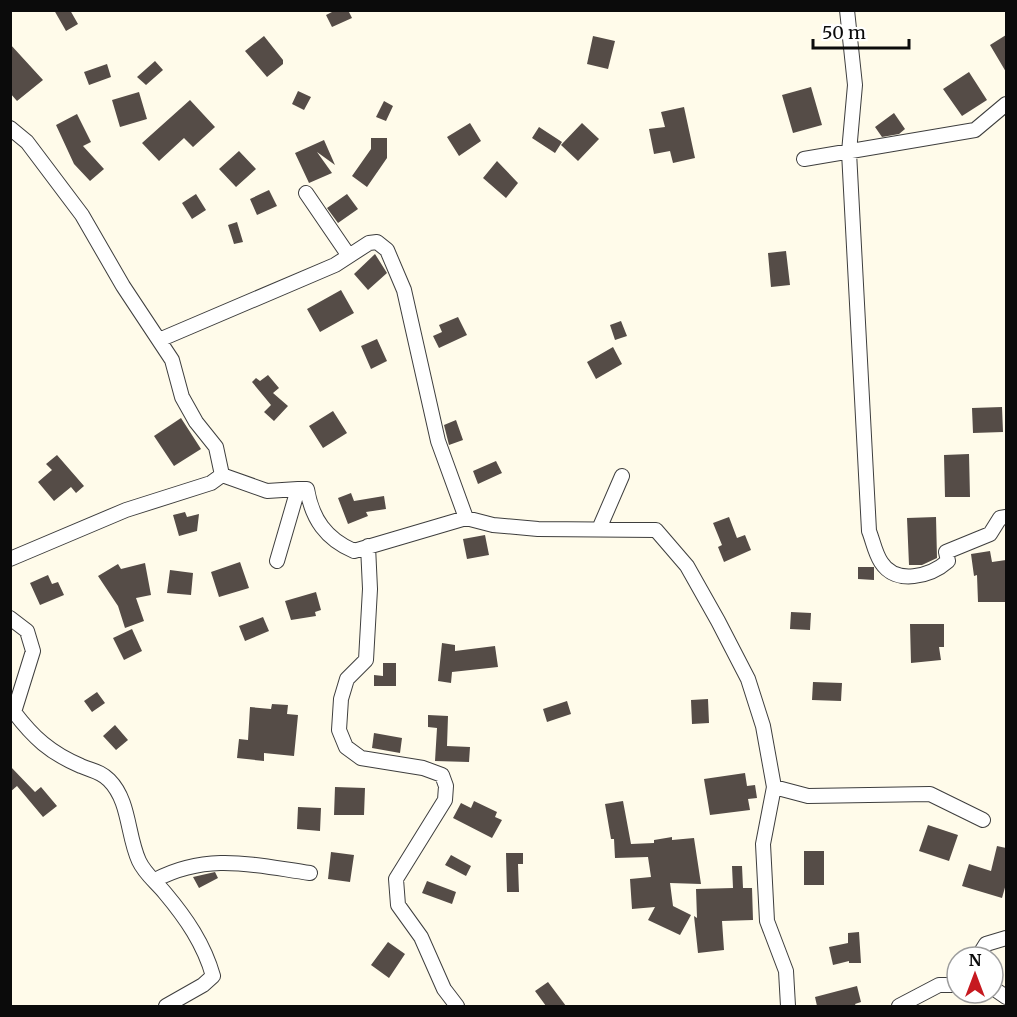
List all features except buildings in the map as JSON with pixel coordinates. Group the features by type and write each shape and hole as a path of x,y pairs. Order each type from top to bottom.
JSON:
{"street":[{"path":"847,10 855,85 849,152 869,531 881,563 894,575 909,576 936,572 948,561 946,552 990,534 1000,518 1006,517"},
{"path":"804,159 975,130 1006,104"},
{"path":"10,128 27,142 82,214 123,286 172,360 182,397 196,422 216,447 222,475"},
{"path":"306,193 349,256"},
{"path":"159,340 335,266 369,243 377,242 387,250 410,311 415,343 438,441 466,518"},
{"path":"222,475 267,491 307,489 310,509 330,537 354,550 466,518 493,525 538,529 656,530 687,566 748,679 769,751 774,788 763,844 767,921 786,971 788,1006"},
{"path":"10,559 126,510 211,483 222,475"},
{"path":"599,529 622,476"},
{"path":"277,561 298,489"},
{"path":"368,546 370,590 366,660 347,679 341,699 339,730 346,747 361,758 423,768 442,775 446,786 445,800 396,879 397,897 398,905 421,937 444,989 457,1006"},
{"path":"10,618 27,631 33,651 14,712 33,737 60,756 82,767 99,771 111,782 122,802 138,858 146,873 155,880 187,921 207,954 213,976 203,985 165,1006"},
{"path":"774,788 808,796 930,794 983,820"},
{"path":"155,880 173,871 200,863 252,865 310,873"},
{"path":"985,945 1006,938"},
{"path":"900,1006 939,986 945,986"}]}
